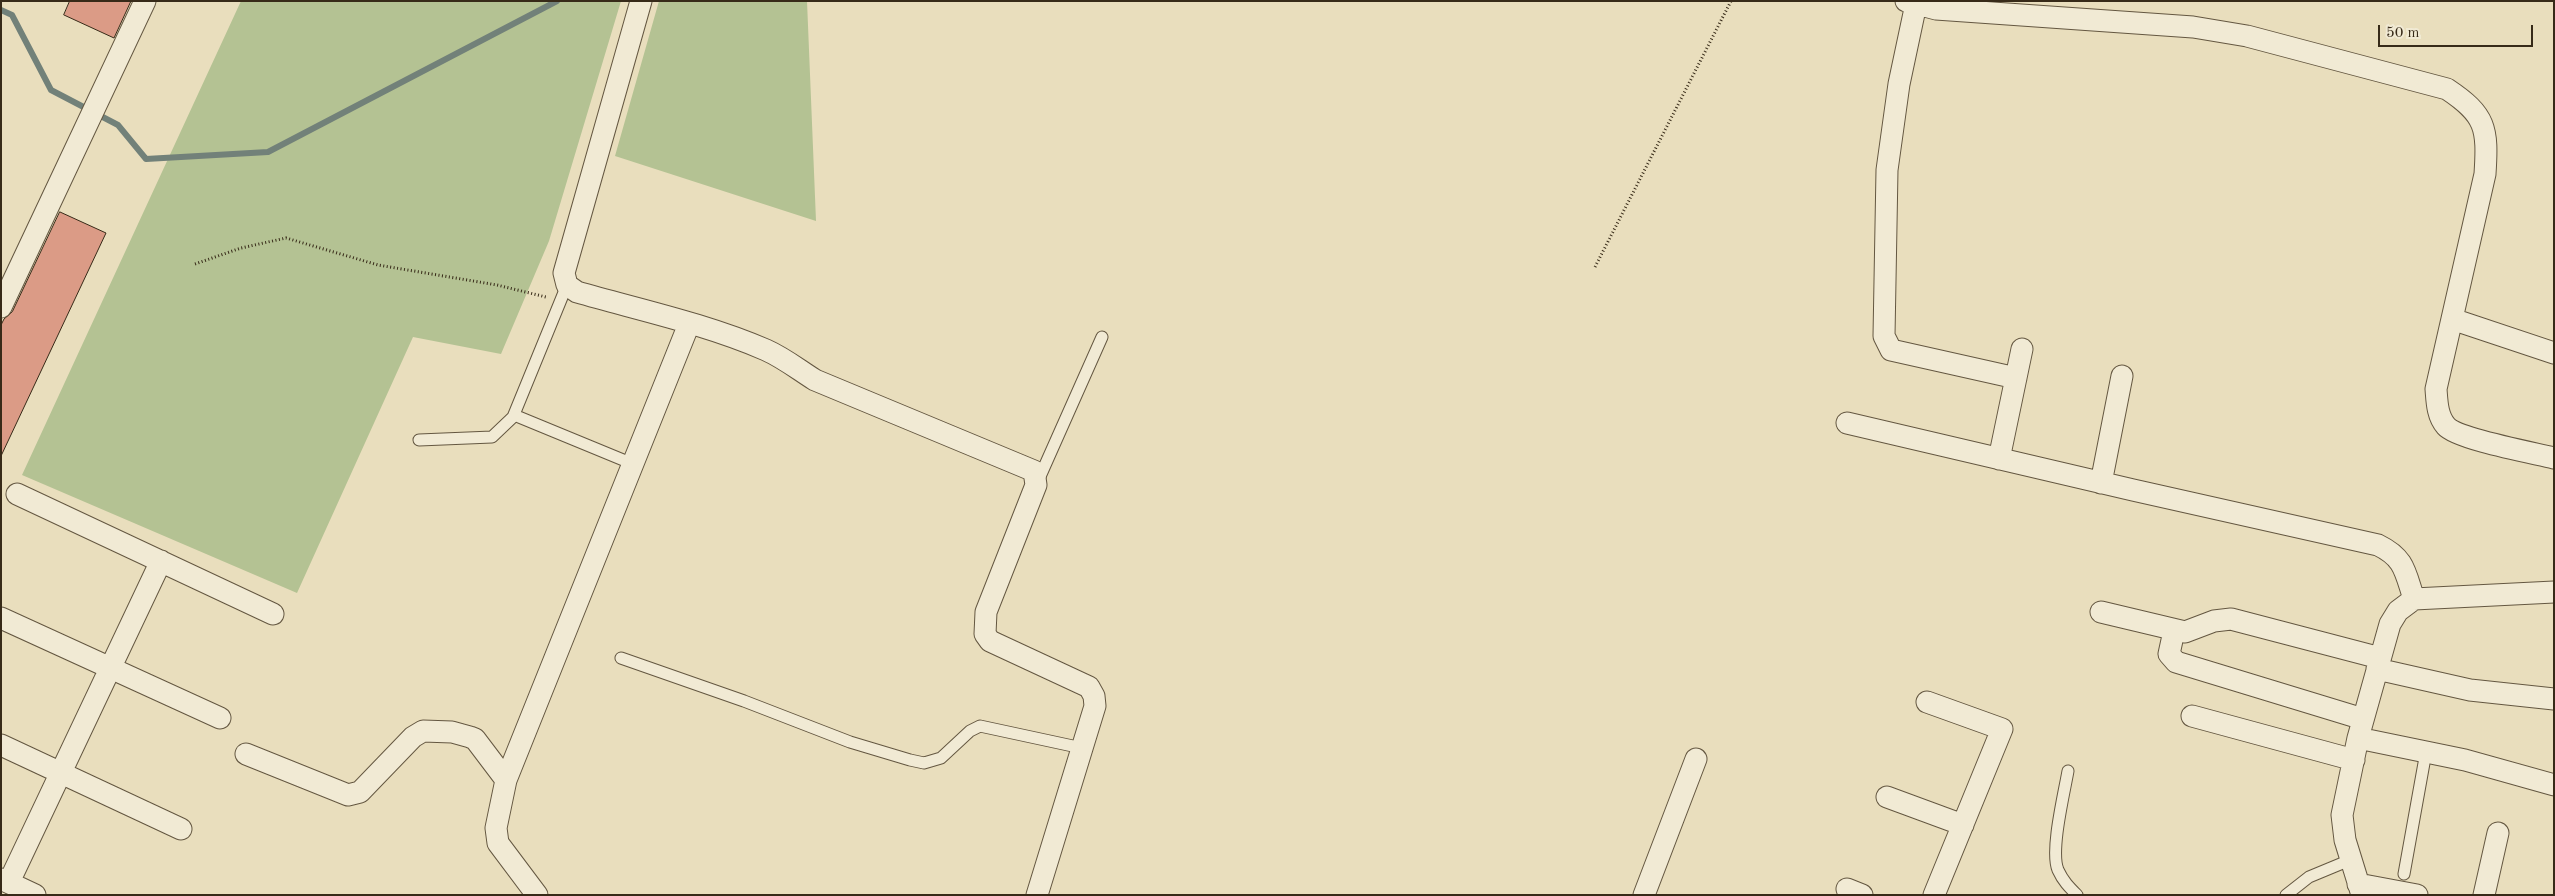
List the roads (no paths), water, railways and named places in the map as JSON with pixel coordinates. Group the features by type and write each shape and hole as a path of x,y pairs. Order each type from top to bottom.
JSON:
{"street":[{"path":"1,307 145,1"},
{"path":"640,1 564,273 564,293 577,292 689,324 767,350 792,363 815,380 1030,468 1036,476 1036,484 986,612 985,634 990,641 1089,687 1094,696 1095,706 1037,895"},
{"path":"2016,378 1891,350 1884,336 1887,170 1899,84 1917,3 1936,9 2193,26 2247,36 2447,89 2468,103 2483,122 2487,145 2485,174 2436,389 2438,412 2446,427 2460,434 2554,458"},
{"path":"2452,319 2554,353"},
{"path":"537,895 498,843 496,828 506,780 689,324"},
{"path":"1999,459 2022,348"},
{"path":"2101,483 2122,376"},
{"path":"1847,423 2101,483 2378,544 2392,552 2402,562 2414,599"},
{"path":"17,494 273,614"},
{"path":"35,895 5,881 61,773 161,561"},
{"path":"2416,895 2360,890 2350,860 2342,815 2360,728 2390,624 2398,612 2414,599 2554,592"},
{"path":"2101,612 2185,632 2214,621 2231,619 2470,690 2554,699"},
{"path":"1,618 220,718"},
{"path":"2174,630 2169,654 2176,662 2426,752 2465,760 2554,785"},
{"path":"1927,702 2002,729 1934,895"},
{"path":"2192,716 2354,760"},
{"path":"246,754 348,795 360,792 413,737 423,731 452,732 475,739 506,780"},
{"path":"1,746 181,829"},
{"path":"1644,895 1696,759"},
{"path":"1887,797 1963,825"},
{"path":"2484,895 2498,833"}],"lane":[{"path":"419,440 492,437 501,430 514,415 564,293"},
{"path":"1036,484 1102,337"},
{"path":"514,415 633,464"},
{"path":"621,658 727,694 850,742 924,763 941,758 970,731 980,726 1082,748"},
{"path":"2404,874 2426,752"},
{"path":"2068,771 2055,855 2062,877 2077,895"},
{"path":"2286,895 2309,876 2350,860"}],"waterway":[{"path":"1,10 12,15 51,90 118,125 146,159 268,152 557,1"}]}
